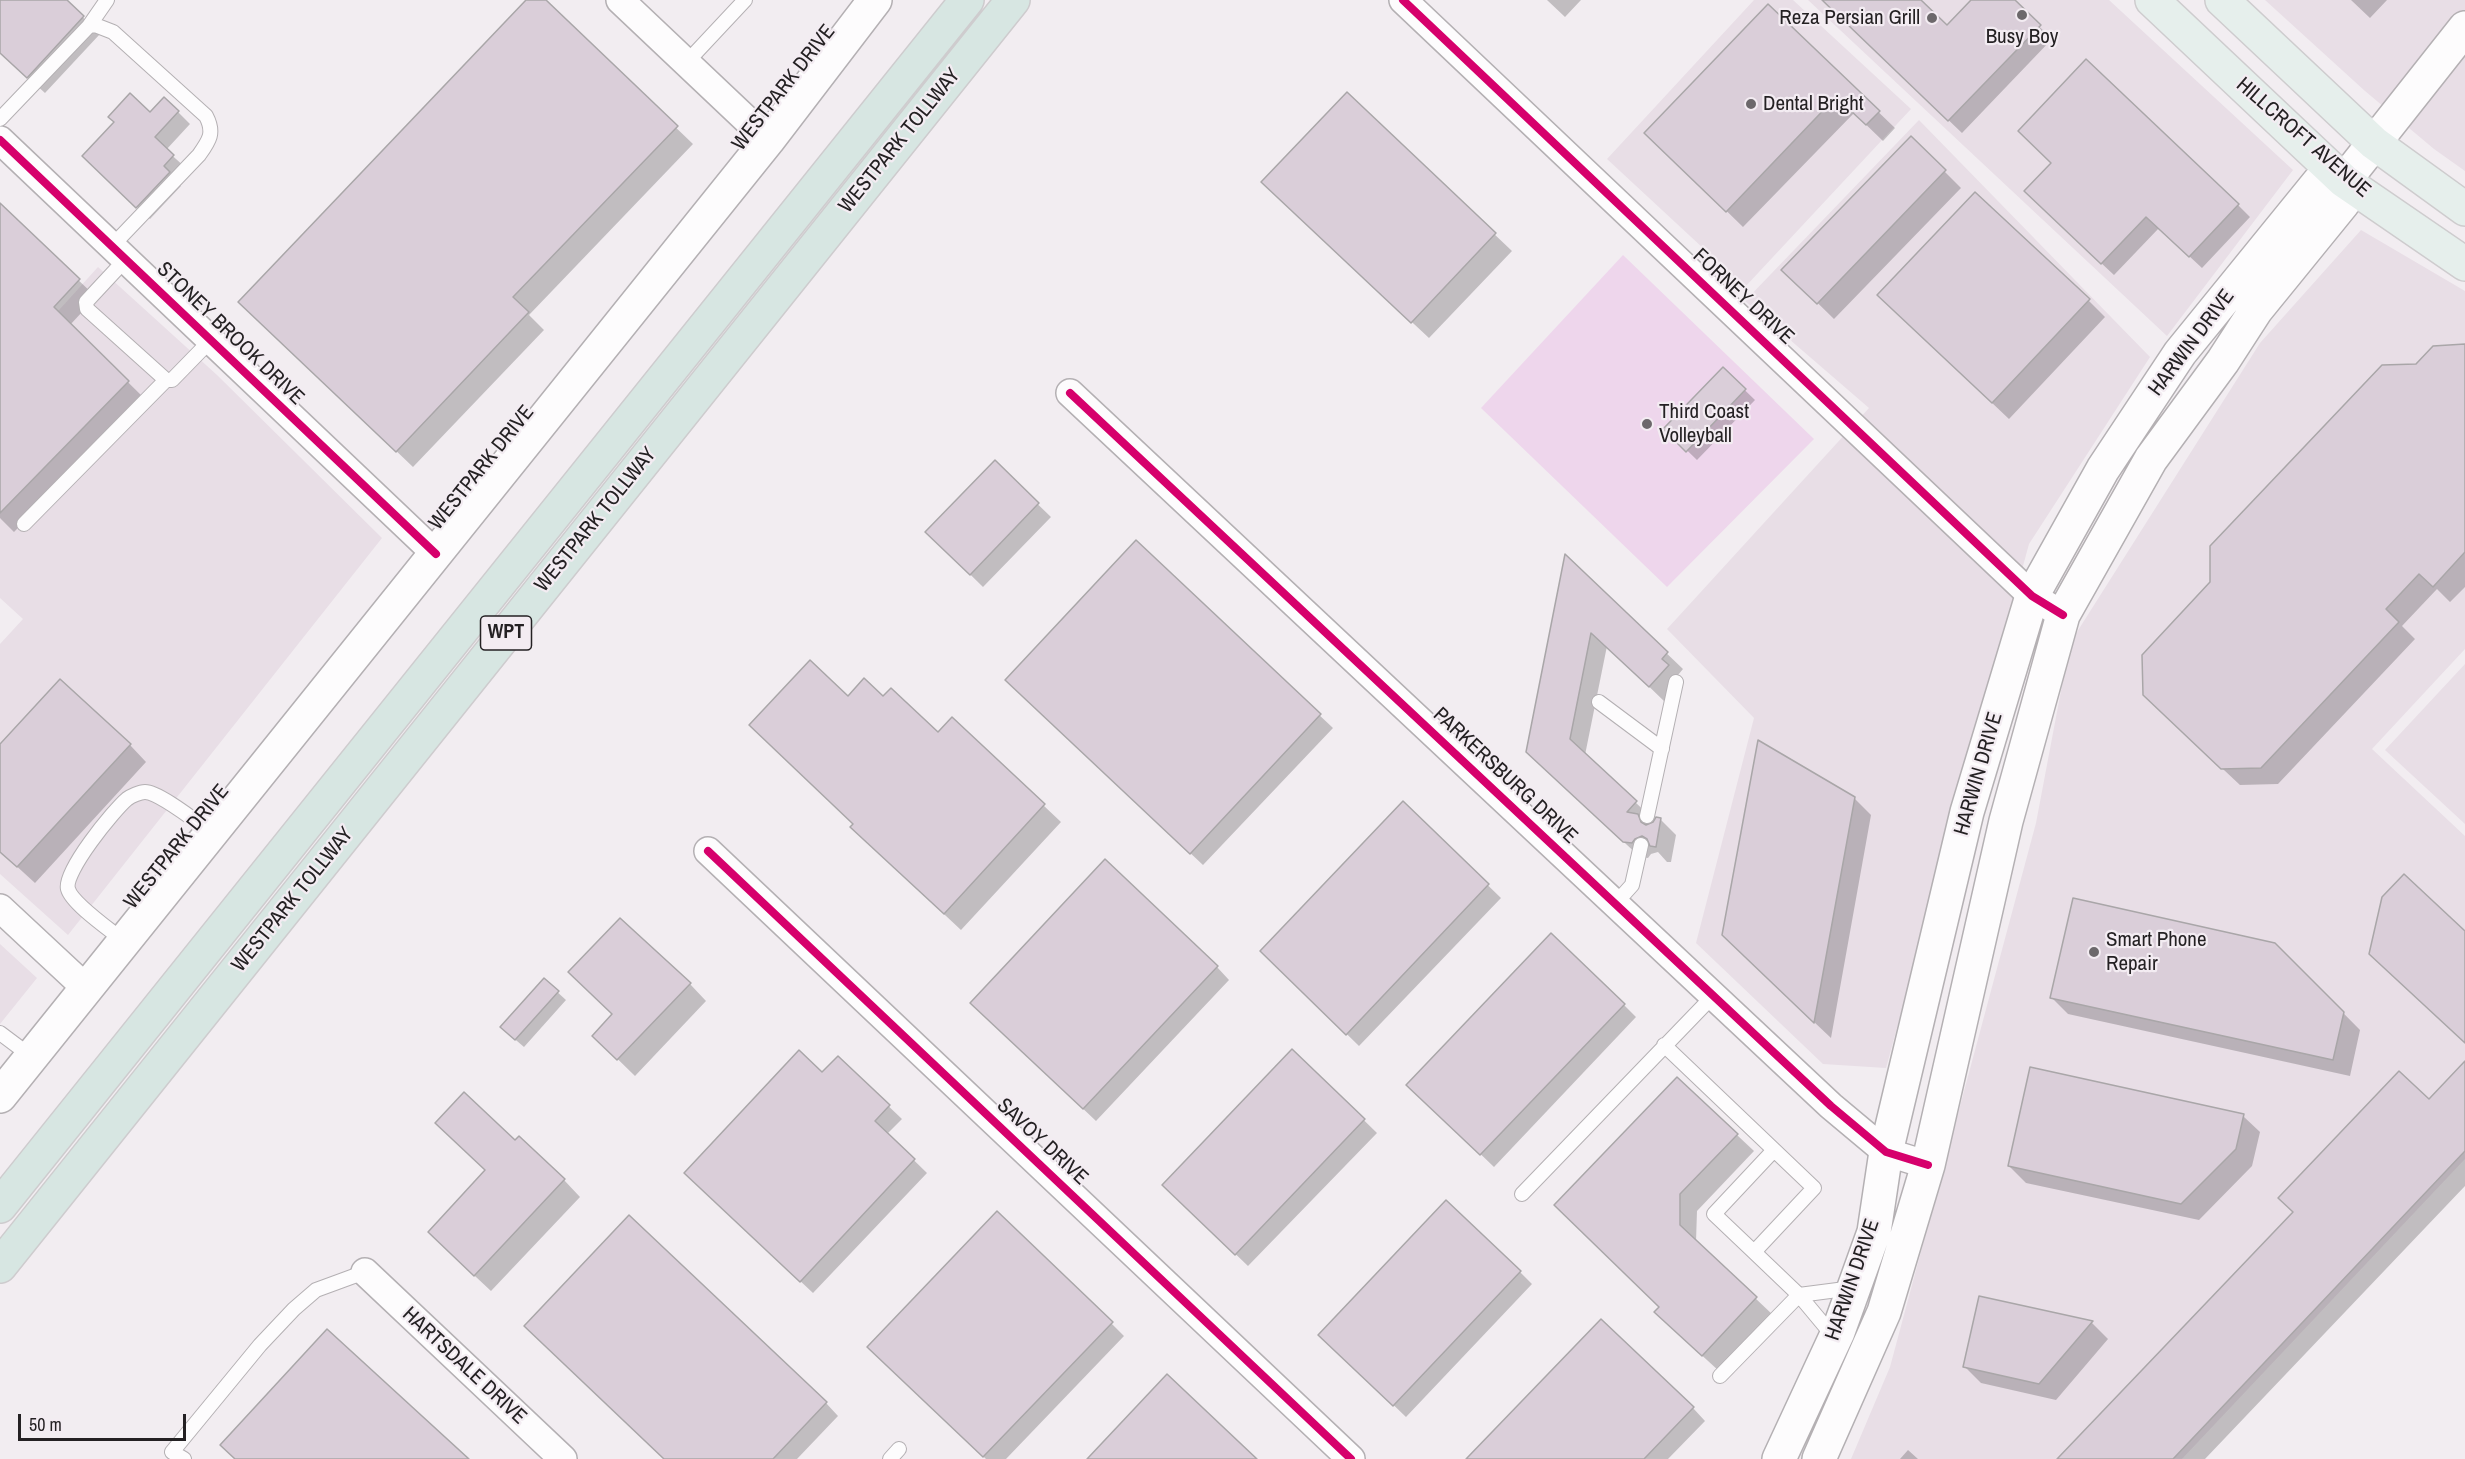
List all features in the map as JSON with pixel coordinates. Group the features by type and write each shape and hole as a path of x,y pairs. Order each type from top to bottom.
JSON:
{"highway":[{"name":"WESTPARK TOLLWAY","path":"0,1206 967,0"},
{"name":"WESTPARK TOLLWAY","path":"0,1266 1012,0"}],"main road":[{"name":"WESTPARK DRIVE","path":"0,1096 768,140 875,0"},
{"name":"HILLCROFT AVENUE","path":"2152,0 2344,181 2465,264"},
{"name":"HILLCROFT AVENUE","path":"2222,0 2374,143 2465,208"},
{"name":"HARWIN DRIVE","path":"1819,1459 1884,1312 1928,1164 2006,821 2063,615 2151,459 2223,362 2256,310 2343,203 2344,181 2465,28"},
{"name":"HARWIN DRIVE","path":"1779,1459 1835,1337 1874,1232 1886,1152 1967,812 2032,596 2103,469 2180,353 2319,182 2344,181"},
{"path":"1967,812 2006,821"}],"street":[{"path":"620,0 768,140"},
{"name":"FORNEY DRIVE","path":"1403,0 2032,596 2063,615"},
{"name":"STONEY BROOK DRIVE","path":"0,140 436,554"},
{"name":"PARKERSBURG DRIVE","path":"1070,393 1831,1106 1886,1152 1928,1164"},
{"name":"SAVOY DRIVE","path":"708,851 1351,1459"},
{"path":"0,908 87,989"},
{"name":"HARTSDALE DRIVE","path":"365,1272 563,1459"}],"lane":[{"path":"0,119 89,26 107,0"},
{"path":"686,63 745,0"},
{"path":"89,26 95,25 113,32 206,116 212,129 211,138 199,155 119,253 86,302 87,309 166,380 172,380 211,340"},
{"path":"24,524 166,380"},
{"path":"1647,816 1676,682"},
{"path":"1599,702 1662,748"},
{"path":"125,942 75,900 68,888 69,874 77,861 118,808 129,796 146,792 212,833"},
{"path":"1615,903 1632,885 1641,845"},
{"path":"1522,1194 1713,996"},
{"path":"0,1033 32,1057"},
{"path":"1664,1045 1814,1188 1754,1252"},
{"path":"1774,1150 1714,1214 1799,1296 1835,1337"},
{"path":"184,1459 172,1452 267,1338 316,1290 365,1272"},
{"path":"1720,1376 1799,1296 1853,1288"}],"shaded area":[{"path":"1754,0 1793,0 1911,109 1745,287 1607,159"},
{"path":"1808,0 2109,0 2293,170 2167,336"},
{"path":"2265,0 2465,0 2465,171 2434,149 2365,91"},
{"path":"1919,120 2150,357 2029,544 1886,1068 1823,1064 1696,943 1754,718 1667,629 1869,408 1745,301"},
{"path":"2361,230 2465,291 2465,649 2372,749 2465,836 2465,1159 2182,1459 1851,1459 1890,1367 2036,823 2070,643 2260,343"},
{"name":"Third Coast Volleyball","path":"1623,255 1814,439 1667,587 1481,408"},
{"path":"98,267 217,375 382,538 68,935 0,874 0,644 23,619 0,598 0,375"},
{"path":"2465,664 2465,824 2385,750"},
{"path":"0,944 37,978 0,1024"}],"building":[{"path":"0,0 67,0 84,16 27,78 0,53"},
{"path":"526,0 546,0 678,126 513,297 529,312 396,452 238,302"},
{"path":"1822,0 1921,0 1947,25 1971,0 2015,0 2041,25 1948,121"},
{"name":"Dental Bright","path":"1768,4 1880,111 1866,125 1836,97 1726,212 1644,133"},
{"path":"2086,59 2239,204 2189,257 2146,217 2101,264 2024,191 2051,163 2018,131"},
{"path":"1347,92 1496,233 1411,323 1261,182"},
{"path":"130,93 150,112 164,97 179,111 155,137 174,155 164,166 170,172 136,208 82,156 114,122 108,117"},
{"path":"1911,136 1946,170 1817,304 1781,270"},
{"path":"1975,192 2090,299 1992,403 1877,295"},
{"path":"0,203 80,279 54,307 129,381 0,513"},
{"path":"2465,344 2465,552 2433,587 2419,574 2386,609 2399,622 2261,768 2221,769 2143,695 2142,655 2210,582 2210,546 2382,365 2416,364 2433,346"},
{"path":"1723,367 1746,389 1686,452 1663,429"},
{"path":"995,460 1039,503 970,575 925,532"},
{"path":"1136,540 1321,714 1190,854 1005,680"},
{"path":"1565,554 1668,652 1662,659 1669,665 1649,687 1591,633 1570,739 1637,801 1627,812 1638,814 1641,822 1646,825 1653,822 1656,817 1661,818 1656,847 1650,846 1647,839 1642,836 1632,843 1623,842 1526,752"},
{"path":"810,660 848,696 864,678 883,696 891,688 938,732 952,717 1045,804 944,914 850,827 853,824 749,725"},
{"path":"60,679 131,744 17,867 0,852 0,744"},
{"path":"1758,740 1855,797 1814,1023 1722,935"},
{"path":"1403,801 1489,884 1346,1035 1260,951"},
{"path":"1105,859 1218,966 1083,1109 970,1003"},
{"path":"2404,874 2465,931 2465,1043 2369,954 2382,897"},
{"path":"2073,898 2275,943 2344,1012 2333,1060 2050,998"},
{"path":"620,918 691,983 617,1060 592,1036 612,1014 568,972"},
{"path":"1551,933 1625,1004 1480,1155 1406,1085"},
{"path":"544,978 559,991 515,1040 500,1027"},
{"path":"1292,1049 1365,1119 1235,1255 1162,1185"},
{"path":"799,1050 822,1072 838,1056 890,1105 875,1121 915,1159 800,1282 684,1173"},
{"path":"2465,1061 2465,1151 2173,1459 2057,1459 2293,1212 2278,1198 2399,1071 2429,1099"},
{"path":"2030,1067 2244,1114 2236,1149 2181,1204 2008,1166"},
{"path":"1677,1077 1738,1134 1680,1194 1680,1225 1757,1297 1702,1356 1654,1312 1659,1307 1554,1205"},
{"path":"464,1092 515,1140 519,1136 565,1179 474,1276 428,1232 485,1170 435,1123"},
{"path":"1446,1200 1521,1271 1393,1406 1318,1335"},
{"path":"997,1211 1113,1322 983,1457 867,1347"},
{"path":"629,1215 827,1402 773,1459 664,1459 524,1326"},
{"path":"1979,1296 2093,1321 2039,1384 1963,1367"},
{"path":"1601,1319 1694,1407 1644,1459 1466,1459"},
{"path":"327,1329 469,1459 235,1459 220,1445"},
{"path":"1167,1374 1257,1459 1087,1459"}],"cycle path":[{"path":"1403,0 2032,596 2063,615"},
{"path":"0,140 436,554"},
{"path":"1070,393 1831,1106 1886,1152 1928,1165"},
{"path":"708,851 1351,1459"}],"place":[{"name":"Busy Boy","path":"2022,15"},
{"name":"Reza Persian Grill","path":"1932,18"},
{"name":"Dental Bright","path":"1751,104"},
{"name":"Third Coast Volleyball","path":"1647,424"},
{"name":"Smart Phone Repair","path":"2094,952"}]}
